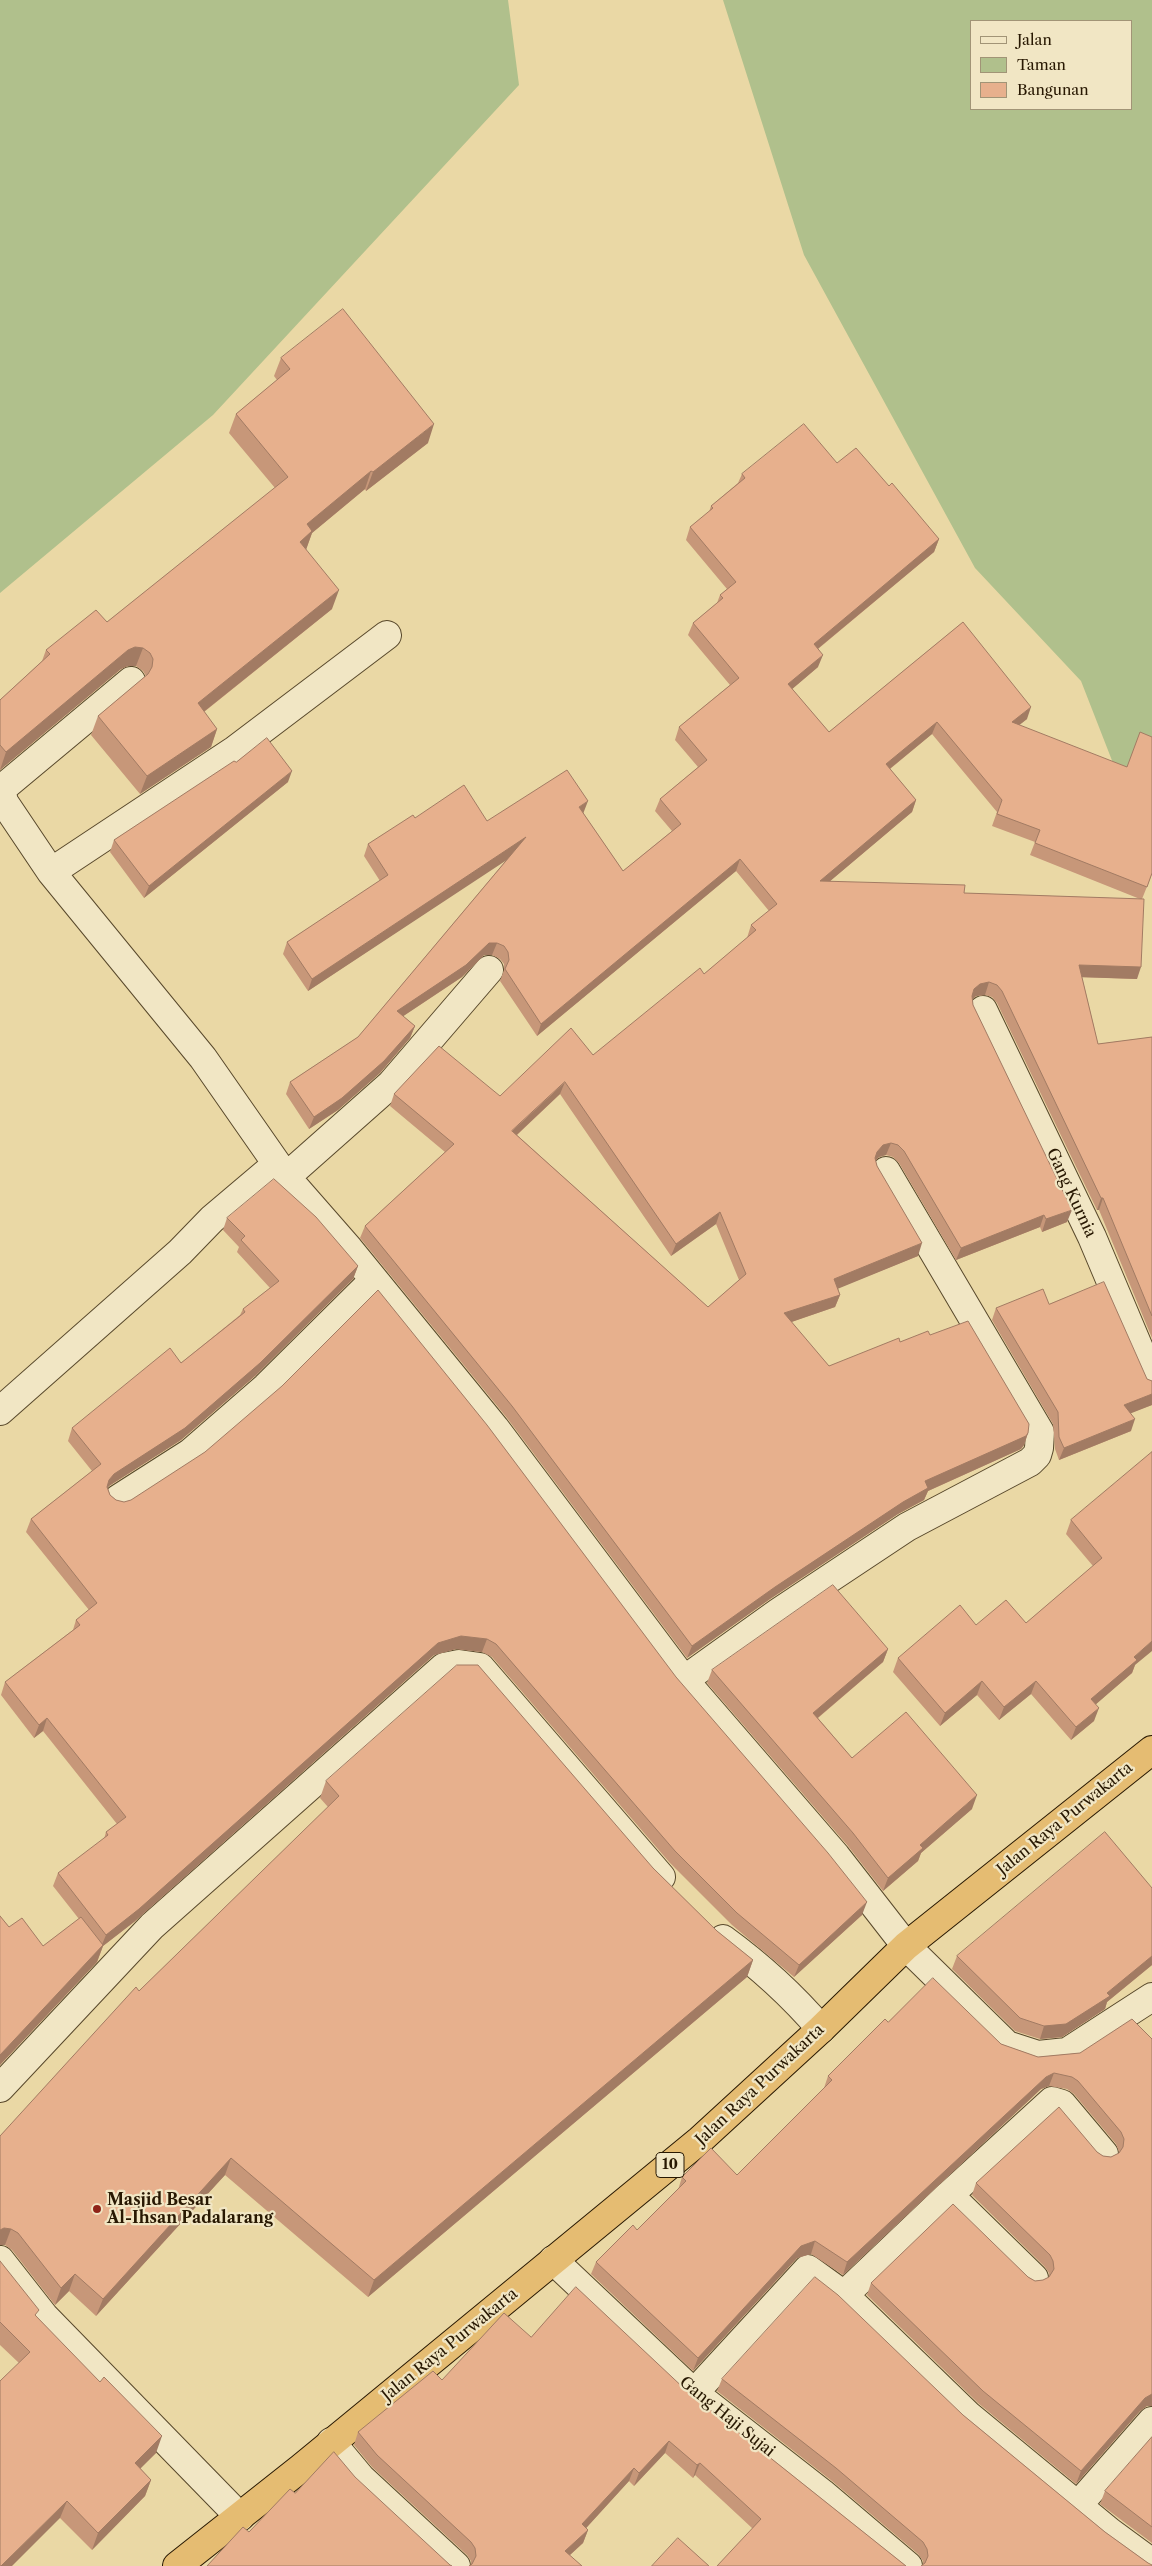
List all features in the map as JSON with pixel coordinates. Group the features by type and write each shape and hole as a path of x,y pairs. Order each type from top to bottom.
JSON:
{"highway":[{"name":"Jalan Raya Purwakarta","path":"177,2566 240,2517 700,2140 821,2030 906,1946 1152,1750"}],"street":[{"path":"51,872 235,750 387,635"},
{"path":"131,681 3,789 4,802 51,872 203,1058 282,1171 495,1428 684,1680 836,1856 906,1946 1007,2045 1022,2052 1038,2055 1068,2052 1149,2003"},
{"path":"0,1411 180,1252 212,1219 282,1171 390,1084 489,970"},
{"name":"Gang Kurnia","path":"983,1010 1092,1237 1152,1379"},
{"path":"684,1680 778,1612 907,1527 1030,1462 1037,1455 1040,1432 886,1171"},
{"path":"118,1499 190,1453 266,1387 374,1280"},
{"path":"0,2088 152,1926 444,1667 451,1665 480,1667 659,1874 680,1895"},
{"path":"708,1923 795,1999 821,2030"},
{"path":"844,2295 1052,2101 1062,2104 1104,2154"},
{"path":"949,2196 1034,2278"},
{"path":"0,2260 44,2316 240,2517"},
{"name":"Gang Haji Sujai","path":"553,2260 694,2392 822,2493 908,2566"},
{"path":"694,2392 808,2269 844,2295 968,2415 1079,2504 1110,2532 1152,2563"},
{"path":"1079,2504 1152,2421"},
{"path":"331,2442 361,2478 456,2566"}],"green space":[{"path":"0,0 508,0 519,85 213,415 0,593"},
{"path":"723,0 1152,0 1152,863 1081,681 975,568 804,255"}],"building":[{"path":"343,309 434,424 373,472 371,471 307,524 312,531 300,542 339,590 198,703 217,729 147,776 98,716 148,674 152,667 153,659 150,653 143,648 135,647 128,650 6,752 0,745 0,700 50,654 46,650 96,610 107,622 288,477 236,414 290,369 281,358"},
{"path":"804,424 837,463 856,448 889,486 892,483 939,539 814,644 823,655 788,684 829,732 963,622 1031,707 1012,722 1127,767 1140,732 1152,737 1152,873 1147,887 1035,843 1040,830 997,814 1002,800 937,722 886,764 916,800 820,881 965,885 964,893 1144,899 1141,967 1079,965 1098,1044 1152,1037 1152,1316 1103,1198 1101,1198 1002,991 997,985 989,982 980,984 974,989 972,996 973,1005 1072,1210 1046,1219 1044,1215 961,1248 904,1151 898,1145 891,1143 883,1145 875,1158 877,1166 922,1243 834,1279 840,1295 784,1313 829,1366 899,1338 900,1342 928,1331 930,1335 968,1321 1029,1424 1028,1433 1026,1436 925,1481 928,1488 903,1502 775,1587 692,1646 512,1406 365,1226 454,1144 394,1094 439,1046 500,1096 571,1028 593,1055 700,968 704,974 756,930 751,925 777,904 740,859 541,1024 505,969 509,960 508,952 504,946 497,943 489,943 466,965 397,1011 415,1026 384,1061 342,1098 314,1117 290,1082 358,1037 526,837 312,979 287,942 388,875 368,844 413,815 415,818 464,785 487,821 567,770 588,801 579,807 623,871 681,824 660,799 707,760 679,727 739,678 693,623 723,598 720,595 736,582 690,527 713,508 711,506 745,478 742,474","holes":["565,1082 676,1244 720,1212 746,1274 708,1307 512,1131"]},
{"path":"267,738 292,771 149,886 114,840 234,761 236,762"},
{"path":"274,1179 316,1217 358,1266 260,1363 185,1428 114,1474 109,1480 107,1487 110,1495 116,1500 124,1502 131,1500 205,1452 282,1386 378,1290 487,1425 676,1677 828,1853 867,1902 799,1965 737,1913 675,1851 496,1644 487,1639 461,1636 438,1643 139,1909 106,1935 58,1873 108,1835 106,1832 126,1817 47,1718 39,1725 5,1682 80,1625 76,1620 97,1603 31,1519 101,1464 72,1428 170,1348 181,1363 245,1312 243,1309 279,1281 241,1240 245,1236 227,1218"},
{"path":"1104,1282 1147,1379 1152,1381 1152,1394 1124,1405 1135,1419 1064,1448 1059,1437 1058,1412 996,1308 1043,1289 1049,1304"},
{"path":"1152,1452 1152,1641 1134,1657 1137,1660 1091,1699 1099,1708 1076,1727 1036,1681 1004,1707 982,1681 945,1713 898,1658 960,1605 976,1625 1006,1600 1026,1623 1102,1558 1071,1520"},
{"path":"833,1585 888,1649 813,1713 852,1758 906,1712 977,1795 920,1845 923,1848 888,1878 853,1833 712,1670"},
{"path":"457,1665 478,1665 653,1868 717,1931 753,1960 374,2280 231,2158 103,2299 75,2274 61,2288 18,2233 11,2229 4,2228 0,2230 0,2136 136,1987 139,1991 339,1796 326,1781"},
{"path":"1105,1832 1152,1888 1152,1956 1107,1993 1110,1996 1066,2024 1044,2026 1020,2018 957,1956"},
{"path":"0,1916 9,1927 22,1918 43,1946 81,1917 103,1945 0,2055"},
{"path":"933,1978 1001,2044 1038,2057 1080,2053 1132,2019 1152,2039 1152,2394 1145,2398 1081,2471 983,2391 871,2283 953,2204 1028,2277 1035,2281 1049,2277 1054,2269 1050,2255 976,2183 1059,2107 1097,2152 1103,2156 1111,2157 1119,2153 1123,2147 1124,2139 1121,2132 1078,2081 1072,2077 1054,2073 1046,2077 847,2262 815,2241 801,2246 698,2358 596,2262 633,2225 637,2230 686,2181 682,2177 711,2148 737,2175 832,2080 828,2076 885,2019 888,2022"},
{"path":"0,2261 39,2310 35,2315 100,2382 104,2377 162,2436 135,2463 151,2480 98,2533 67,2501 1,2566 0,2381 30,2352 0,2322"},
{"path":"815,2277 838,2295 963,2415 1105,2532 1152,2566 921,2566 925,2563 928,2556 923,2542 836,2468 722,2379"},
{"path":"576,2287 689,2393 906,2566 717,2566 761,2519 700,2463 697,2465 669,2441 639,2473 634,2468 582,2524 588,2530 565,2551 582,2566 469,2566 476,2556 475,2548 471,2542 377,2455 358,2432 433,2371 442,2380 504,2313 531,2337"},
{"path":"1152,2437 1152,2527 1105,2491"},
{"path":"334,2452 355,2477 452,2566 207,2566 243,2527 249,2532 290,2489 295,2493"},
{"path":"678,2538 709,2566 652,2566"}],"place":[{"name":"Masjid Besar Al-Ihsan Padalarang","path":"97,2209"}]}
